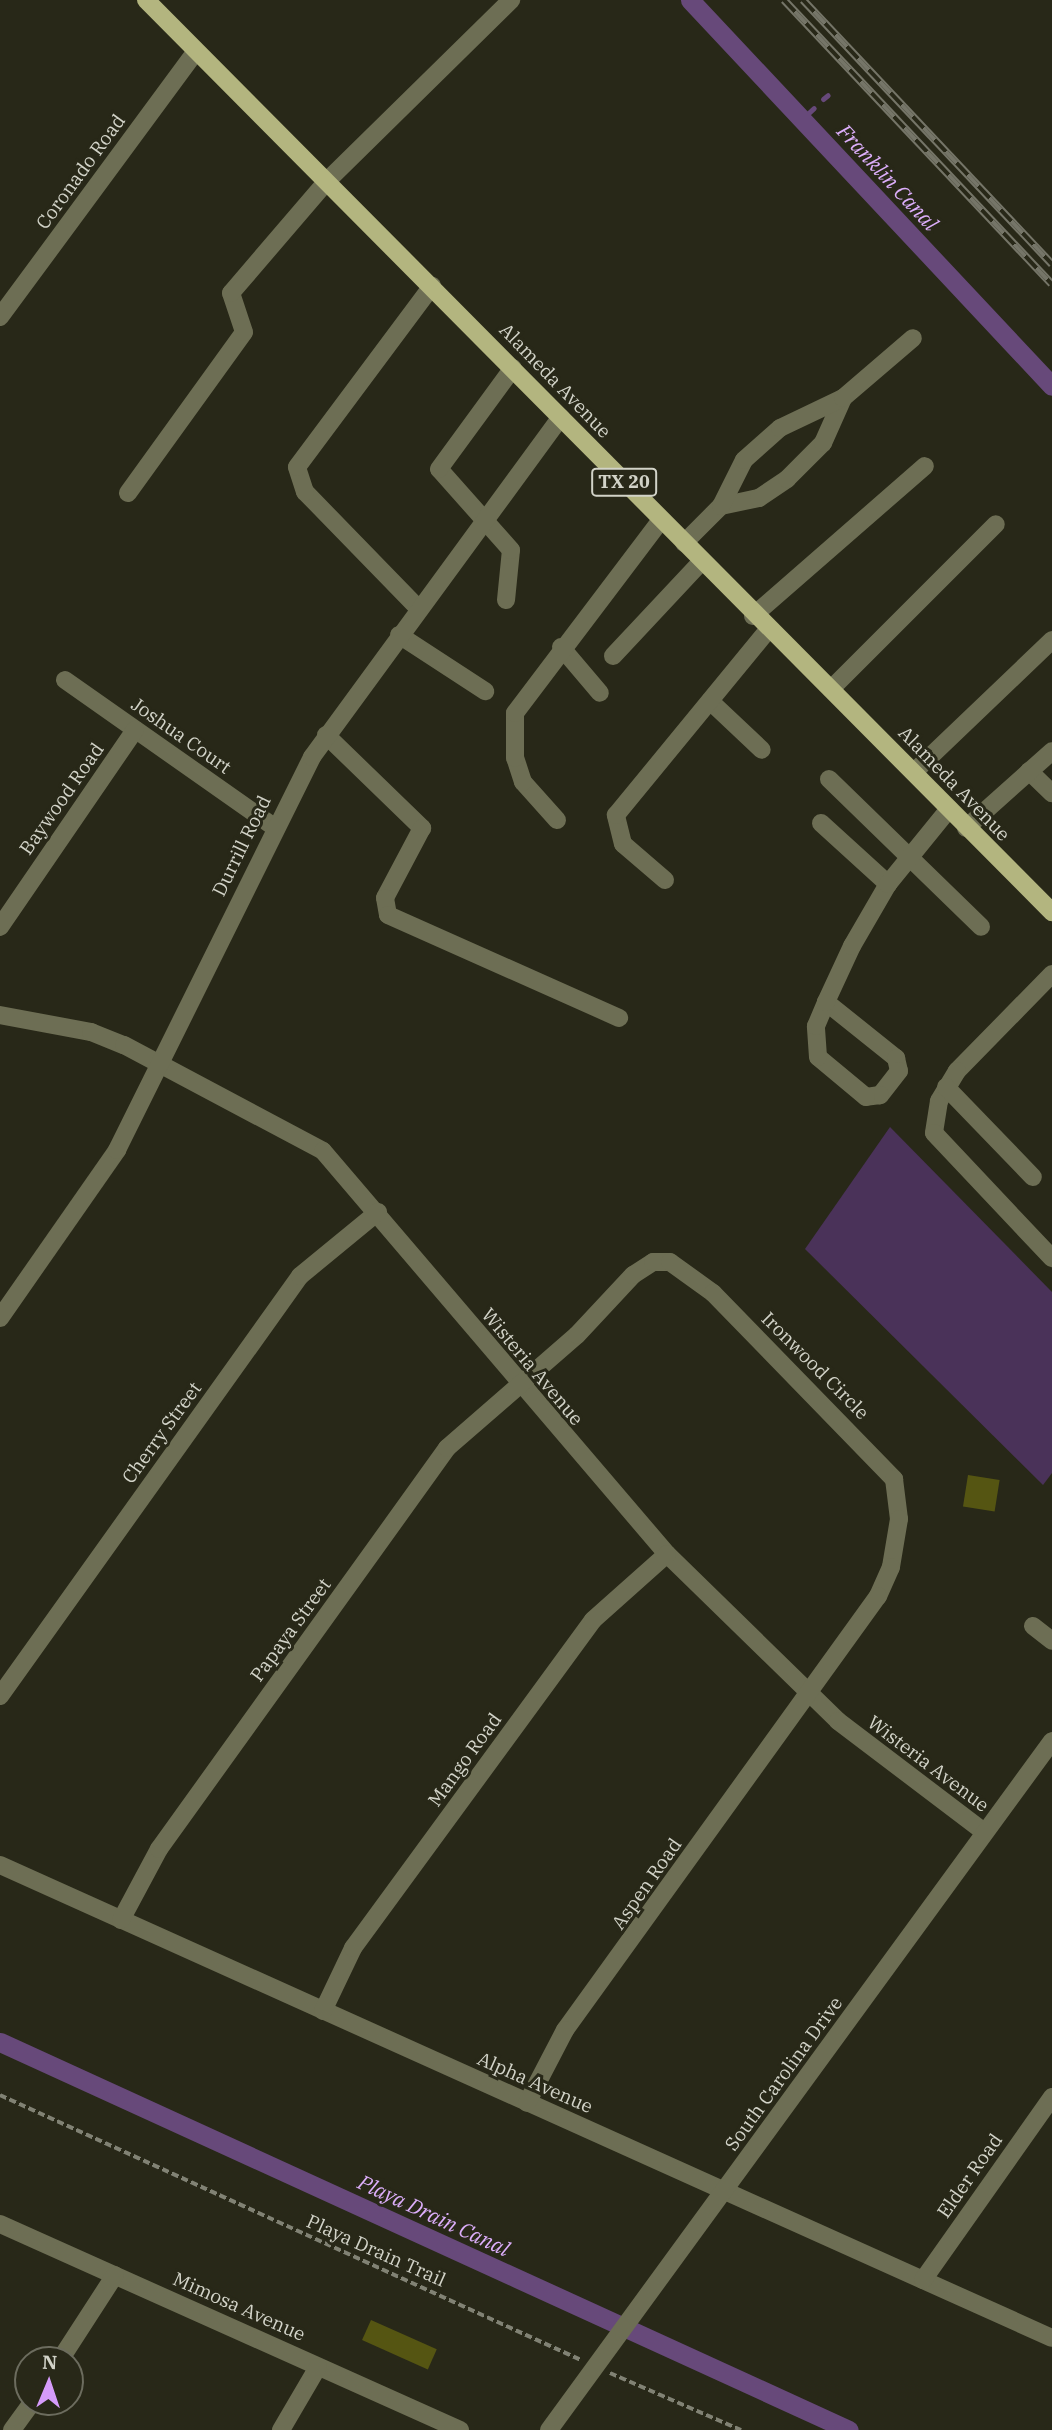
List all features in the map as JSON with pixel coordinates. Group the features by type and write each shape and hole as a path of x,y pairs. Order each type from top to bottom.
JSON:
{"main road":[{"name":"Alameda Avenue","path":"146,0 432,285 753,616 831,688 965,828 1052,912"}],"street":[{"path":"128,493 243,332 231,293 328,180 511,0"},
{"name":"Coronado Road","path":"0,317 196,51"},
{"path":"418,608 304,492 297,467 432,285"},
{"path":"684,543 721,506 744,460 780,428 843,398 914,338"},
{"path":"506,600 513,557 440,475 440,459 513,368"},
{"path":"721,506 759,498 787,479 823,443 843,398"},
{"name":"Durrill Road","path":"0,1318 80,1209 160,1063 273,827 326,735 561,417"},
{"path":"753,616 925,466"},
{"path":"557,820 523,782 512,732 519,701 662,520"},
{"path":"831,688 996,524"},
{"path":"613,656 701,562"},
{"path":"665,880 623,844 616,815 768,630"},
{"path":"399,635 485,691"},
{"path":"914,772 1052,640"},
{"path":"561,647 600,693"},
{"name":"Joshua Court","path":"65,680 273,827"},
{"path":"710,701 762,750"},
{"name":"Baywood Road","path":"0,927 135,730"},
{"path":"326,735 412,812 423,836 385,898 388,915 619,1018"},
{"path":"965,828 1052,751"},
{"path":"1029,771 1052,793"},
{"path":"829,779 981,927"},
{"path":"826,1002 896,1058 899,1071 880,1095 866,1097 818,1056 812,1041 826,1002 888,884 948,809"},
{"path":"821,823 888,884"},
{"path":"1052,974 946,1087 934,1116 940,1145 1052,1258"},
{"name":"Wisteria Avenue","path":"0,1015 91,1032 160,1063 307,1140 377,1212 521,1387 667,1554 810,1694 984,1832"},
{"path":"946,1087 1033,1177"},
{"name":"Cherry Street","path":"0,1696 300,1276 377,1212"},
{"name":"Ironwood Circle","path":"521,1387 633,1275 653,1262 670,1262 713,1293 870,1452 894,1479 899,1497 891,1567 810,1694"},
{"name":"Papaya Street","path":"121,1920 159,1849 447,1448 521,1387"},
{"name":"Mango Road","path":"323,2011 353,1948 593,1620 667,1554"},
{"path":"1033,1626 1052,1641"},
{"name":"Aspen Road","path":"527,2102 565,2030 810,1694"},
{"name":"South Carolina Drive","path":"549,2430 726,2192 1052,1741"},
{"name":"Alpha Avenue","path":"0,1865 1052,2338"},
{"name":"Elder Road","path":"923,2280 1052,2097"},
{"name":"Mimosa Avenue","path":"0,2224 460,2430"},
{"path":"69,2346 116,2275"},
{"path":"281,2430 318,2367"}],"path":[{"name":"Playa Drain Trail","path":"0,2095 741,2430"}],"shaded area":[{"path":"890,1127 1052,1292 1052,1473 1043,1485 805,1249"}],"building":[{"path":"968,1475 1000,1480 995,1512 963,1507"},
{"path":"371,2320 437,2349 428,2369 362,2340"}],"waterway":[{"name":"Franklin Canal","path":"690,0 1052,386"},
{"path":"823,99 828,95"},
{"path":"802,119 814,108"},
{"name":"Playa Drain Canal","path":"0,2042 849,2430"}],"railway":[{"path":"784,0 1052,284"},
{"path":"803,0 1052,264"}]}
